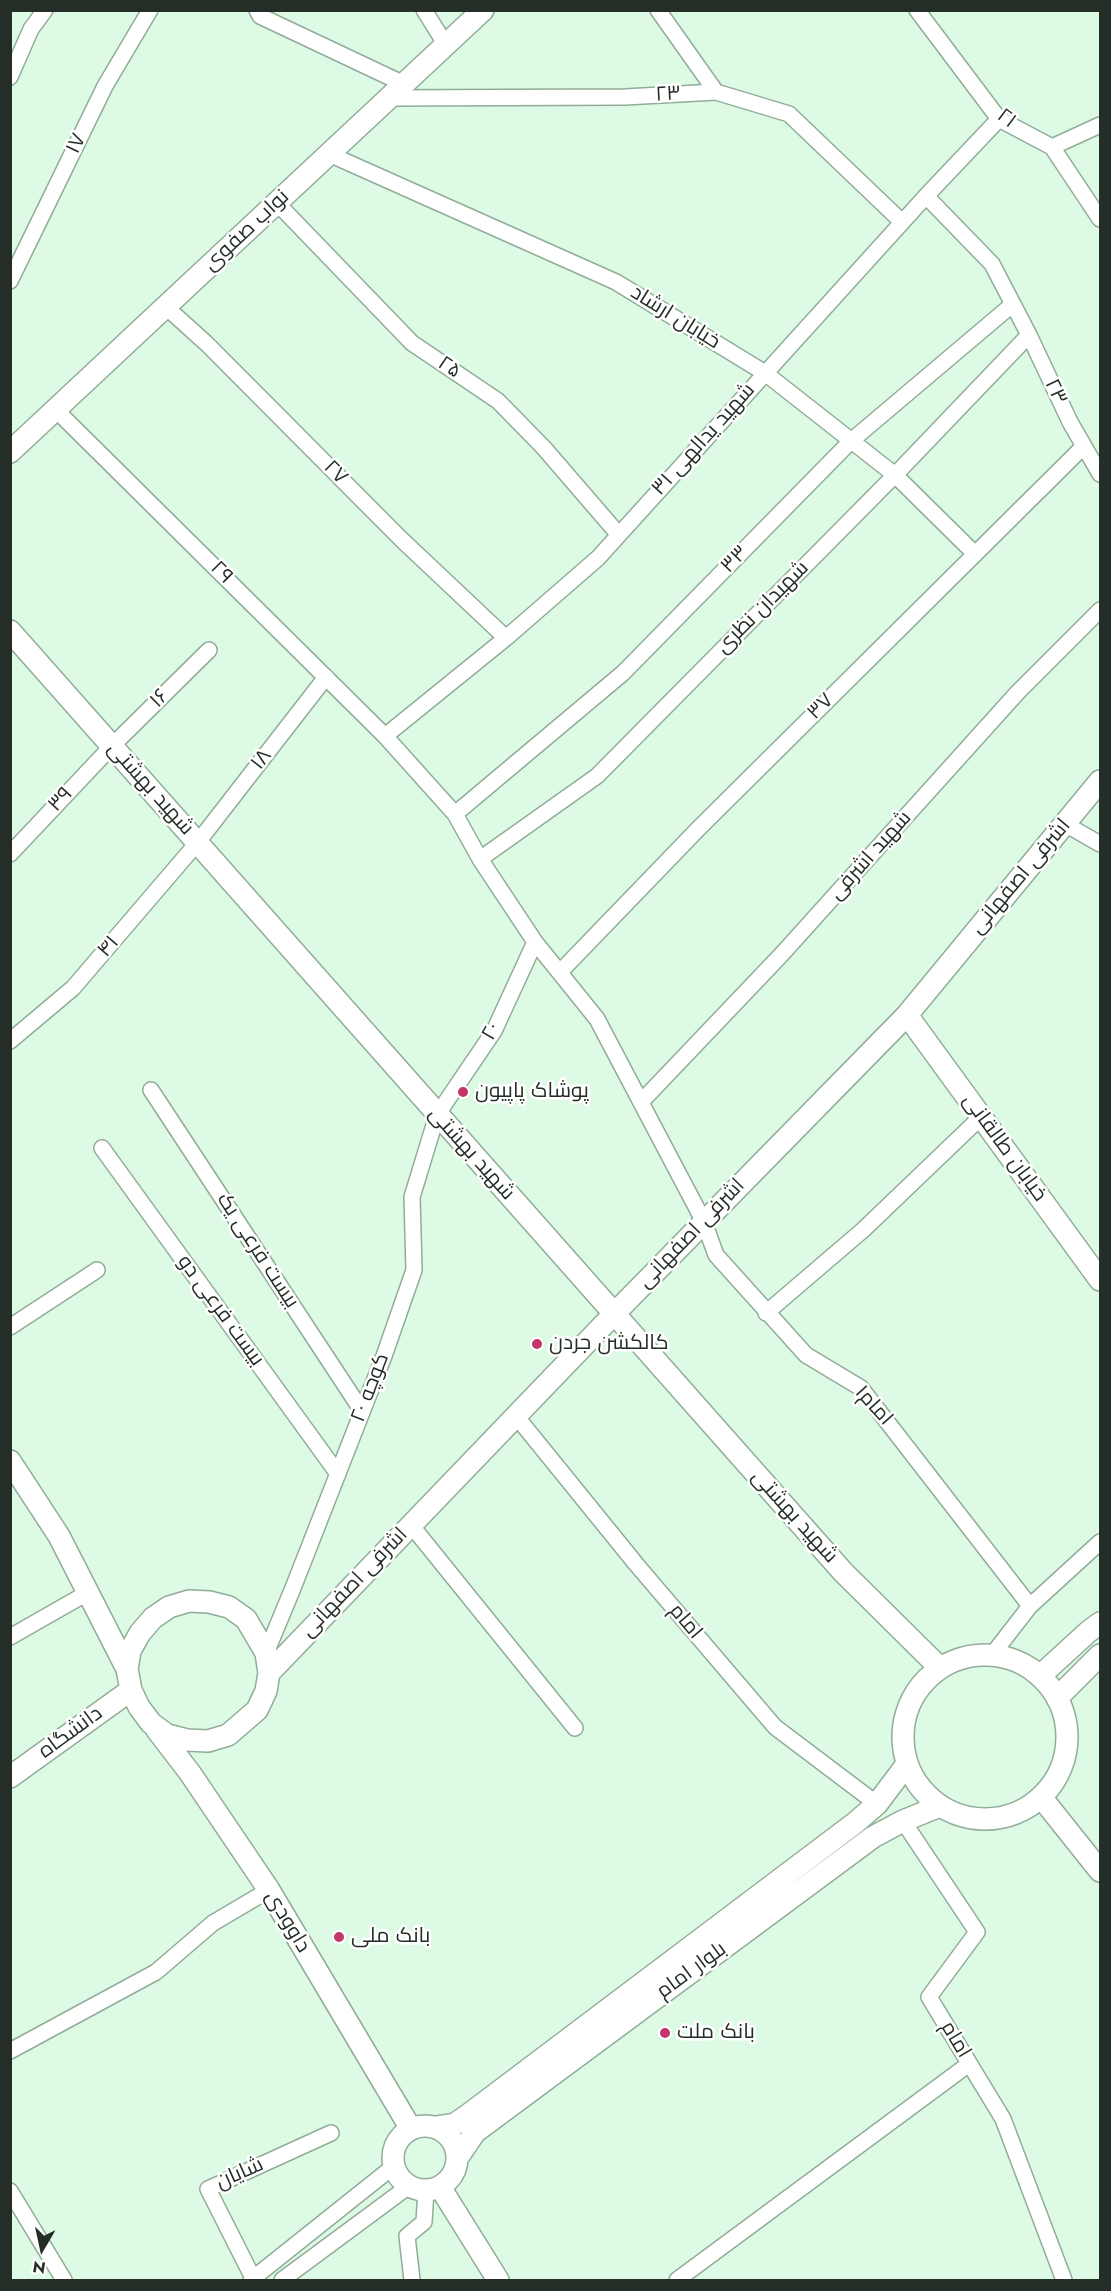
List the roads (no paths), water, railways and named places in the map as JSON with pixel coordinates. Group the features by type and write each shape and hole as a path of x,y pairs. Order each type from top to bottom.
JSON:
{"main road":[{"name":"نواب صفوی","path":"10,452 483,10"},
{"name":"شهید بهشتی","path":"10,632 843,1572 940,1668"},
{"name":"اشرفی اصفهانی","path":"267,1663 411,1525 907,1015 1101,781"},
{"name":"خیابان طالقانی","path":"907,1015 1101,1280"},
{"path":"10,1461 59,1536 89,1592 129,1679 139,1707 151,1723 167,1735 187,1740 208,1741 228,1735 257,1710 266,1691 267,1663 246,1619 229,1607 209,1602 189,1601 170,1607 153,1618 140,1633 130,1651 129,1679"},
{"path":"1040,1676 1101,1623"},
{"path":"992,1655 1018,1662 1040,1676 1057,1698 1066,1723 1066,1750 1058,1776 1041,1797 1019,1812 993,1819 965,1817 940,1806 920,1788 907,1764 902,1737 907,1710 920,1686 940,1668 965,1657 992,1655"},
{"path":"1057,1698 1101,1655"},
{"name":"دانشگاه","path":"10,1777 129,1679"},
{"name":"داوودی","path":"151,1723 190,1773 269,1890 411,2129"},
{"name":"بلوار امام","path":"436,2127 455,2124 468,2115 836,1837 877,1804 907,1764"},
{"path":"1041,1797 1101,1871"},
{"name":"بلوار امام","path":"458,2157 480,2127 873,1837 903,1821 940,1806"},
{"path":"425,2188 450,2179 456,2169 458,2157 455,2144 447,2134 436,2127 424,2126 411,2129 402,2135 393,2155 394,2166 402,2180 425,2188 498,2280"}],"street":[{"path":"10,77 31,29 45,10"},
{"name":"۱۷","path":"10,281 105,86 150,10"},
{"path":"257,10 260,16 396,91"},
{"path":"424,10 446,45"},
{"path":"658,10 716,92"},
{"name":"۲۱","path":"917,10 999,119 1052,147 1101,219"},
{"name":"۲۳","path":"396,91 613,97 716,92 789,114 902,222"},
{"name":"۳۱ شهید یدالهی","path":"385,736 506,639 598,558 902,222 999,119"},
{"path":"1052,147 1101,126"},
{"name":"خیابان ارشاد","path":"329,154 616,282 765,373 895,475 975,554"},
{"name":"۲۳","path":"926,196 992,264 1070,422 1101,474"},
{"name":"۲۵","path":"277,203 412,343 498,401 544,448 619,534"},
{"name":"۳۳","path":"455,814 623,673 851,441 1013,304"},
{"name":"۲۷","path":"166,307 207,344 401,539 506,639"},
{"name":"شهیدان نظری","path":"480,860 597,776 895,475 1029,335"},
{"name":"۲۹","path":"56,410 385,736 455,814 480,860 535,942 560,972"},
{"name":"۳۷","path":"560,972 699,828 1084,446"},
{"name":"شهید اشرفی","path":"641,1102 782,954 1018,692 1101,610"},
{"name":"۱۶","path":"111,747 209,651"},
{"name":"۱۸","path":"198,842 326,677"},
{"name":"۳۹","path":"10,854 111,747"},
{"path":"1065,824 1101,844"},
{"name":"۴۱","path":"10,1041 74,988 198,842"},
{"name":"۲۰","path":"437,1115 494,1031 535,942"},
{"name":"امام۱","path":"560,972 597,1019 704,1222 716,1255 806,1355 861,1388 1030,1606"},
{"name":"بیست فرعی یک","path":"152,1090 362,1411"},
{"name":"کوچه ۲۰","path":"267,1663 414,1270 412,1197 437,1115"},
{"path":"766,1312 863,1230 981,1117"},
{"name":"بیست فرعی دو","path":"102,1148 338,1474"},
{"path":"10,1327 96,1270"},
{"name":"امام","path":"516,1416 636,1564 775,1727 877,1804"},
{"path":"411,1525 575,1728"},
{"path":"992,1655 1030,1606 1101,1542"},
{"path":"10,1637 89,1592"},
{"name":"امام","path":"903,1821 976,1932 929,1997 1003,2119 1064,2280"},
{"path":"10,2051 156,1972 213,1923 269,1890"},
{"path":"677,2280 969,2064"},
{"name":"شایان","path":"252,2279 207,2189 331,2133"},
{"path":"252,2279 394,2166"},
{"path":"282,2280 425,2188"},
{"path":"412,2280 407,2236 424,2222 425,2188"},
{"path":"10,2191 64,2280"}],"place":[{"name":"پوشاک پاپیون","path":"463,1092"},
{"name":"کالکشن جردن","path":"537,1344"},
{"name":"بانک ملی","path":"339,1937"},
{"name":"بانک ملت","path":"665,2033"}]}
